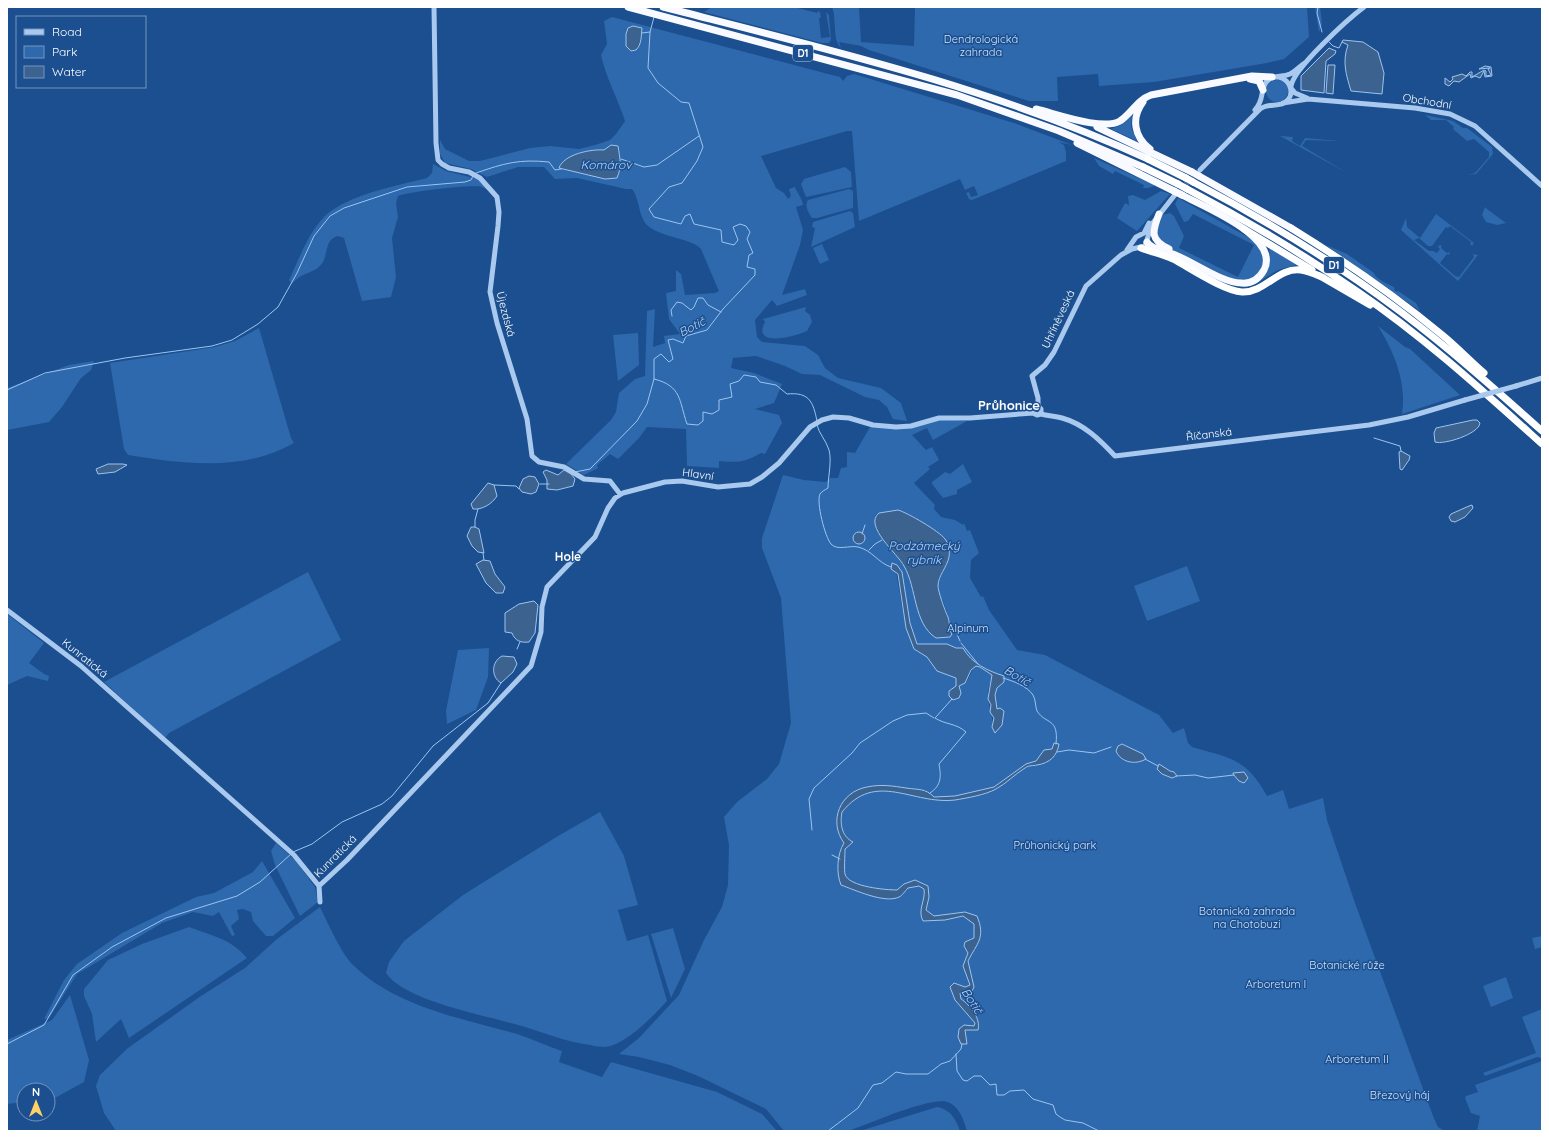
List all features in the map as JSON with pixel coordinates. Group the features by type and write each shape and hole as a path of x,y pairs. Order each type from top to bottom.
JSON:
{"highway":[{"name":"D1","path":"628,7 933,88 1000,109 1059,131 1143,167 1176,187 1188,189 1299,253 1395,319 1452,365 1542,444"},
{"name":"D1","path":"666,8 919,74 1005,101 1086,132 1148,160 1189,175 1193,182 1299,242 1364,285 1442,344 1542,431"},
{"path":"1005,101 1100,125 1113,124 1125,117 1143,98 1156,93 1255,76 1276,77"},
{"path":"1232,81 1255,79 1260,83 1263,91"},
{"path":"1156,93 1146,100 1136,117 1136,128 1139,138 1144,144 1189,175 1200,173 1291,228 1368,278 1441,334 1496,384 1530,421"},
{"path":"1064,116 1104,130 1168,160"},
{"path":"1059,131 1078,144 1176,187 1182,195 1244,228 1324,278 1395,319"},
{"path":"1159,214 1154,229 1156,241 1195,264"},
{"path":"1147,241 1151,246 1195,264 1235,283 1247,283 1258,278 1266,265 1266,253 1260,242 1244,228"},
{"path":"1140,248 1169,258 1225,286 1239,291 1255,290 1282,273 1294,270 1307,271 1324,278"}],"street":[{"name":"Újezdská","path":"434,7 435,108 438,160 449,168 469,172 480,178 497,197 499,212 490,292 497,323 525,410 532,456 539,462 564,467 584,479 610,481 620,494"},
{"path":"1251,116 1265,106 1283,103 1290,98 1294,78 1306,63 1339,27 1364,7"},
{"path":"1200,173 1251,116 1261,102 1265,82 1276,77 1290,74 1306,63"},
{"path":"1276,77 1286,80 1291,88"},
{"name":"Obchodní","path":"1291,88 1297,94 1308,99"},
{"path":"1263,91 1268,101 1275,104"},
{"name":"Obchodní","path":"1283,103 1308,99 1415,108 1437,111 1456,116 1475,126 1491,139 1542,186"},
{"path":"1121,255 1140,248 1145,246 1152,224 1174,196 1156,214 1144,233 1135,240 1136,246 1140,248"},
{"path":"1140,235 1144,236 1147,241"},
{"name":"Uhříněveská","path":"1038,406 1032,376 1044,365 1054,352 1085,287 1121,255 1135,240"},
{"name":"Říčanská","path":"1041,414 1060,417 1078,424 1100,440 1115,456 1393,420 1542,378"},
{"path":"1038,406 1041,409 1041,414 1037,415 1033,413 1033,409 1038,406"},
{"name":"Hlavní","path":"620,494 630,490 665,482 682,481 718,487 750,484 762,477 779,463 813,425 822,420 833,417 843,417 873,425 896,427 911,426 939,418 985,417 1033,413"},
{"name":"Kunratická","path":"7,610 81,666 294,855 319,886 343,864 530,666 541,632 544,593 550,583 587,546 600,529 608,508 620,494"},
{"path":"319,886 320,902"}],"green space":[{"path":"712,7 794,7 817,13 818,11 820,12 821,18 819,18 821,38 830,37 826,12 829,15 831,40 829,43 822,43 704,12"},
{"name":"Dendrologická zahrada","path":"832,7 859,7 861,42 914,46 915,7 1307,7 1309,37 1284,59 1154,82 1099,86 1098,74 1057,77 1058,101 1029,101 869,50 861,46 839,42 841,48 836,40"},
{"path":"1315,7 1320,7 1322,24 1319,32"},
{"path":"612,17 840,77 843,81 847,76 854,74 1014,123 1072,145 1058,142 1064,145 1066,161 972,200 969,199 966,193 969,192 971,197 978,195 974,186 965,190 960,179 859,221 852,131 847,131 761,156 776,188 784,193 788,199 791,196 789,189 795,187 801,198 803,205 796,207 803,230 800,245 782,295 805,289 807,295 777,306 772,300 755,320 757,337 762,342 805,346 818,355 825,368 838,378 881,388 901,403 907,421 893,419 887,407 879,400 865,397 820,375 802,374 785,366 756,356 733,358 731,368 754,373 782,384 774,403 755,409 779,415 782,423 765,454 761,453 741,461 719,461 719,468 687,466 686,429 647,427 639,438 618,459 610,454 597,465 598,468 584,475 566,464 611,420 616,412 619,393 635,379 645,376 647,311 655,309 653,347 665,343 664,336 680,334 669,319 666,293 676,291 676,270 681,274 685,295 715,293 719,291 701,249 691,242 661,233 648,226 642,218 635,193 632,189 577,178 555,179 544,167 518,167 487,177 471,169 445,163 440,154 440,140 445,149 469,161 480,161 530,148 550,146 579,149 610,140 625,121 601,55 607,44 604,21","holes":["611,145 605,179 559,168 562,163 572,156 586,152 604,150"]},
{"path":"1277,80 1285,83 1288,91 1285,99 1277,102 1269,99 1266,91 1269,83"},
{"path":"1425,115 1453,121 1463,128 1467,128 1492,147 1493,154 1476,174 1468,175 1475,173 1489,157 1489,152 1474,139 1467,141 1453,129 1454,127 1446,120 1431,120"},
{"path":"1132,116 1131,127 1137,141 1111,129 1121,125"},
{"path":"1280,136 1293,137 1292,141 1300,146 1305,138 1339,141 1306,140 1302,146 1349,174"},
{"path":"1094,158 1154,186 1143,188 1144,185 1115,171 1113,174 1099,166"},
{"path":"433,164 446,171 478,179 488,190 476,186 454,187 398,196 396,203 398,217 392,238 396,277 391,297 362,301 344,238 338,236 329,243 325,258 320,266 300,277 292,284 289,280 304,246 325,216 335,208 360,196 427,178 432,173"},
{"path":"845,167 851,172 852,187 806,197 801,184 804,179"},
{"path":"849,189 853,191 853,208 817,218 812,218 808,212 808,200"},
{"path":"1161,191 1170,194 1137,231 1117,218 1125,203 1129,205 1128,196 1133,195 1145,200"},
{"path":"1178,198 1255,241 1265,258 1259,275 1246,281 1227,277 1162,244 1156,233 1162,215 1170,213 1174,216 1184,236 1179,248 1238,277 1254,245 1193,214 1188,221 1184,222 1175,204"},
{"path":"1485,207 1506,223 1497,225 1486,222 1482,215"},
{"path":"850,211 853,213 855,227 811,247 815,228 812,227 813,222"},
{"path":"1436,214 1474,243 1472,246 1470,244 1471,242 1450,226 1448,228 1446,227 1432,246 1428,246 1419,238 1414,240 1429,251 1437,253 1440,249 1438,247 1440,245 1442,246 1441,248 1447,253 1450,252 1449,255 1447,254 1440,263 1455,276 1459,277 1474,257 1473,254 1478,255 1458,281 1401,230 1406,218 1407,227 1420,238"},
{"path":"822,244 829,260 820,264 813,248"},
{"path":"1326,245 1347,254 1374,273 1380,280 1395,288 1394,290 1416,303 1420,311"},
{"path":"1269,247 1297,264 1276,271 1254,284 1249,286 1243,287 1251,285 1262,278 1268,268 1270,255"},
{"path":"806,307 805,311 810,315 812,322 807,331 794,336 786,337 770,338 764,336 762,330 765,322 763,319"},
{"path":"1378,326 1405,347 1410,349 1460,395 1402,414 1403,390 1398,368 1389,346"},
{"path":"259,328 291,438 294,443 275,452 234,462 192,463 128,455 124,449 110,363 215,347 235,341"},
{"path":"638,333 639,365 618,381 613,335"},
{"path":"94,361 91,370 81,378 62,407 49,422 7,430 7,388 69,365"},
{"name":"Průhonický park","path":"941,419 967,421 933,440 927,428 912,435 926,450 932,447 939,460 928,467 930,469 914,483 935,505 934,509 941,517 955,520 963,525 964,523 967,531 970,530 979,553 971,560 970,578 981,597 983,596 989,610 1017,650 1045,655 1159,715 1173,733 1184,728 1188,743 1192,747 1236,761 1252,774 1267,796 1283,790 1289,809 1323,798 1327,820 1355,903 1433,1116 1438,1127 1445,1131 967,1131 959,1111 950,1103 942,1101 900,1111 848,1131 784,1131 766,1109 698,1076 670,1065 639,1057 619,1054 639,1038 679,995 704,940 722,907 728,885 729,845 724,817 737,802 767,779 779,764 791,723 781,598 762,548 762,538 783,475 804,480 826,482 830,478 838,478 841,468 847,467 847,452 855,453 870,427 899,429","holes":["898,510 914,517 941,536 949,557 938,584 939,595 943,601 949,619 951,633 928,631 918,610 906,569 876,529 876,515 879,513","896,572 902,572 910,623 917,644 947,644 956,648 963,648 971,660 976,663 967,681 959,686 960,697 957,700 951,690 956,686 956,678 937,671 927,657 916,651 906,628","992,675 1003,678 1004,682 1000,684 995,693 997,710 1004,711 1002,725 992,727 992,718 988,702 988,690","1120,744 1122,744 1145,755 1133,762 1123,759 1116,751"]},
{"path":"963,464 972,482 957,490 957,494 943,498 932,482 945,472 950,474"},
{"path":"1187,566 1200,601 1147,621 1134,586"},
{"path":"308,572 341,640 169,733 165,738 104,682"},
{"path":"7,614 44,643 29,663 49,676 48,681 27,676 7,685"},
{"path":"489,648 488,677 476,710 447,724 446,711 458,650"},
{"path":"600,812 624,856 638,905 618,910 627,941 648,935 667,1001 647,1022 630,1036 613,1045 605,1047 572,1042 522,1026 449,1007 429,1000 396,983 386,973 389,962 404,941 463,895 558,836"},
{"path":"276,843 296,861 315,887 318,902 300,916 275,865 271,851"},
{"path":"262,861 295,918 273,936 266,936 253,921 251,912 243,909 237,910 239,919 231,926 235,935 232,936 219,912 213,916 193,912 162,923 77,974 49,1018 44,1019 64,980 77,964 122,933 196,897 214,893 253,872"},
{"path":"320,907 335,938 348,960 370,979 409,1001 452,1016 517,1034 562,1051 559,1062 602,1077 611,1062 717,1092 762,1114 777,1131 116,1131 104,1113 96,1086 100,1075 128,1048 201,996 245,968 277,939"},
{"path":"189,927 213,935 227,942 241,951 247,958 129,1038 121,1019 96,1042 92,1014 84,996 84,989 108,960 142,944"},
{"path":"673,928 685,969 671,998 651,934"},
{"path":"1542,936 1542,947 1535,949 1532,938"},
{"path":"1506,977 1513,998 1491,1007 1483,986"},
{"path":"70,995 89,1060 84,1082 56,1097 56,1082 16,1082 16,1103 7,1104 7,1040 52,1020"},
{"path":"1542,1009 1542,1058 1537,1057 1485,1076 1483,1073 1536,1053 1522,1017"},
{"path":"1542,1061 1542,1131 1477,1131 1480,1116 1471,1113 1465,1098 1466,1096 1478,1092 1475,1085"},
{"path":"937,1107 946,1110 952,1115 957,1122 960,1131 860,1131"}],"water":[{"path":"633,26 642,28 639,45 636,50 631,51 626,46 626,34 628,28"},
{"path":"1343,40 1363,42 1378,52 1384,73 1382,94 1351,91 1345,63 1348,45 1342,42"},
{"path":"1329,48 1336,51 1335,54 1326,61 1324,93 1301,90 1301,76"},
{"path":"1328,65 1335,65 1333,94 1326,93"},
{"path":"1485,66 1491,67 1492,76 1485,77 1484,71 1480,78 1475,76 1471,78 1470,74 1459,82 1454,81 1449,86 1445,84 1445,78 1450,82 1453,79 1452,77 1462,74 1466,76 1470,72 1472,72 1472,77 1484,70 1486,71 1486,76 1491,75 1488,69 1490,68 1479,69"},
{"name":"Komárov","path":"611,145 618,146 620,166 617,178 605,179 559,168 566,159 578,153 592,150 604,150"},
{"path":"1477,420 1480,423 1474,431 1468,435 1446,442 1435,442 1434,433 1436,428"},
{"path":"1401,451 1410,456 1402,470 1400,469 1399,452"},
{"path":"108,464 127,465 115,472 98,474 96,469"},
{"path":"546,470 558,475 564,470 571,474 575,479 573,486 557,490 547,489 547,480 543,472"},
{"path":"529,476 535,477 539,484 536,492 531,494 522,492 519,488 523,479"},
{"path":"488,483 494,485 497,496 486,506 480,509 473,509 471,504"},
{"path":"1472,505 1473,508 1465,517 1455,522 1451,521 1449,517 1451,514"},
{"name":"Podzámecký rybník","path":"898,510 930,527 942,536 947,543 949,557 939,579 938,586 940,596 949,619 950,631 952,634 950,637 936,638 923,624 904,566 883,540 875,525 875,519 879,513"},
{"path":"471,527 479,529 484,553 478,552 472,546 467,536"},
{"path":"859,532 863,534 865,538 863,542 859,544 855,542 853,538 855,534"},
{"path":"483,560 490,561 495,574 505,587 503,593 496,593 486,583 476,564"},
{"path":"892,563 897,565 902,572 910,623 917,644 947,644 956,648 963,648 966,653 980,666 1004,676 1004,682 997,688 995,695 997,709 1000,708 1004,711 1002,725 995,733 992,727 994,718 990,712 991,705 988,699 992,675 976,666 971,670 965,683 959,686 961,693 959,698 953,700 949,696 949,691 956,686 956,678 937,671 927,657 914,649 906,628 898,574 891,569"},
{"path":"534,601 538,605 535,633 529,642 521,642 515,638 512,633 505,632 505,613 519,604"},
{"path":"502,656 514,657 517,664 513,672 501,683 495,677 494,666 498,659"},
{"path":"1054,743 1059,744 1057,752 1049,761 1026,767 1000,787 987,793 955,800 939,800 881,791 868,793 855,800 842,812 842,829 846,836 853,842 845,849 845,874 853,882 868,887 897,890 904,884 915,880 928,886 929,897 926,910 934,916 965,912 977,916 981,930 979,940 968,961 974,987 972,991 964,991 960,993 961,999 971,1008 976,1016 978,1021 978,1030 965,1030 967,1044 961,1044 958,1037 959,1029 964,1025 974,1026 975,1023 955,1000 950,987 954,983 965,987 970,985 963,966 968,953 964,946 965,942 974,938 974,924 963,916 945,920 923,921 921,917 921,909 924,889 919,886 908,888 899,897 886,899 870,896 841,885 838,875 838,864 844,843 837,826 839,809 850,795 858,790 872,786 922,790 928,792 934,797 955,796 994,787 1026,764 1036,761 1044,750 1052,749"},
{"path":"1122,744 1143,754 1146,759 1138,762 1129,762 1121,758 1116,751 1118,746"},
{"path":"1159,764 1174,772 1177,776 1172,778 1162,774 1157,769"},
{"path":"1244,772 1248,778 1244,783 1239,781 1233,774 1233,773"}],"waterway":[{"path":"1318,7 1317,13 1322,32"},
{"name":"Botič","path":"654,17 650,32 648,68 658,83 681,102 689,103 703,147 697,161 682,183 669,187 649,209 654,217 681,224 685,216 690,214 694,224 721,230 722,242 734,245 738,240 733,227 740,224 746,226 750,232 747,239 753,253 749,255 747,267 755,269 755,275 723,309 707,330 686,336 683,343 673,339 668,340 673,359 669,362 661,354 654,359 654,379 663,382 675,390 687,424 698,425 703,421 703,412 712,414 719,410 719,400 732,397 730,384 739,381 744,375 756,377 760,382 776,385 787,394 805,396 812,403 817,421"},
{"name":"Botič","path":"642,33 650,32"},
{"path":"1329,42 1333,46 1339,48 1342,42"},
{"path":"621,159 644,167 657,165 699,136"},
{"path":"476,173 504,164 529,161 549,162 555,170 561,169"},
{"path":"7,390 45,373 125,358 212,346 232,340 258,324 278,307 297,273 314,236 330,216 344,208 407,187 465,182 471,180 473,176"},
{"path":"672,316 671,310 677,302 682,303 691,310 698,298 703,298 708,305 721,312"},
{"path":"575,472 590,469 637,421 647,404 654,379"},
{"name":"Botič","path":"817,425 828,446 830,454 828,488 820,494 819,504 826,534 831,544 837,547 858,547 867,551 882,563 891,567"},
{"path":"1374,438 1400,446 1401,451"},
{"path":"540,484 549,484"},
{"path":"494,485 516,486 519,489"},
{"path":"475,527 478,509"},
{"path":"862,534 865,525"},
{"name":"Botič","path":"869,550 882,540"},
{"path":"483,553 484,560"},
{"name":"Botič","path":"956,632 960,641"},
{"path":"517,649 520,642"},
{"name":"Botič","path":"961,643 978,664"},
{"name":"Botič","path":"1003,678 1024,686 1033,695 1037,711 1054,725 1056,729 1056,744"},
{"path":"293,852 312,844 342,822 382,804 392,796 433,746 488,703 501,683"},
{"name":"Botič","path":"930,793 937,787 940,780 939,764 966,732 958,727 935,718 952,699"},
{"name":"Botič","path":"812,830 809,799 814,788 852,753 860,743 893,721 907,715 926,713 934,718"},
{"path":"1057,752 1069,750 1094,753 1111,747"},
{"path":"1145,759 1158,766"},
{"path":"1176,776 1195,775 1208,778 1234,775"},
{"path":"7,1044 44,1025 73,975 112,947 166,918 237,896 260,882 291,854"},
{"name":"Botič","path":"832,855 840,859"},
{"name":"Botič","path":"828,1131 858,1108 873,1085 882,1083 896,1072 906,1074 928,1074 941,1064 950,1061 961,1049 962,1044"},
{"path":"956,1054 957,1071 963,1080 967,1081 974,1076 981,1076 990,1085 996,1084 997,1095 1004,1095 1010,1091 1024,1090 1033,1099 1053,1105 1056,1114 1065,1120 1083,1123 1099,1131"}],"tunnel":[{"path":"1175,195 1198,172"}],"district":[{"name":"Průhonice","path":"1009,405"},
{"name":"Hole","path":"568,557"}],"park label":[{"name":"Alpinum","path":"968,628"},
{"name":"Botanická zahrada na Chotobuzi","path":"1247,917"},
{"name":"Botanické růže","path":"1347,965"},
{"name":"Arboretum I","path":"1276,984"},
{"name":"Arboretum II","path":"1357,1059"},
{"name":"Březový háj","path":"1400,1095"}]}
